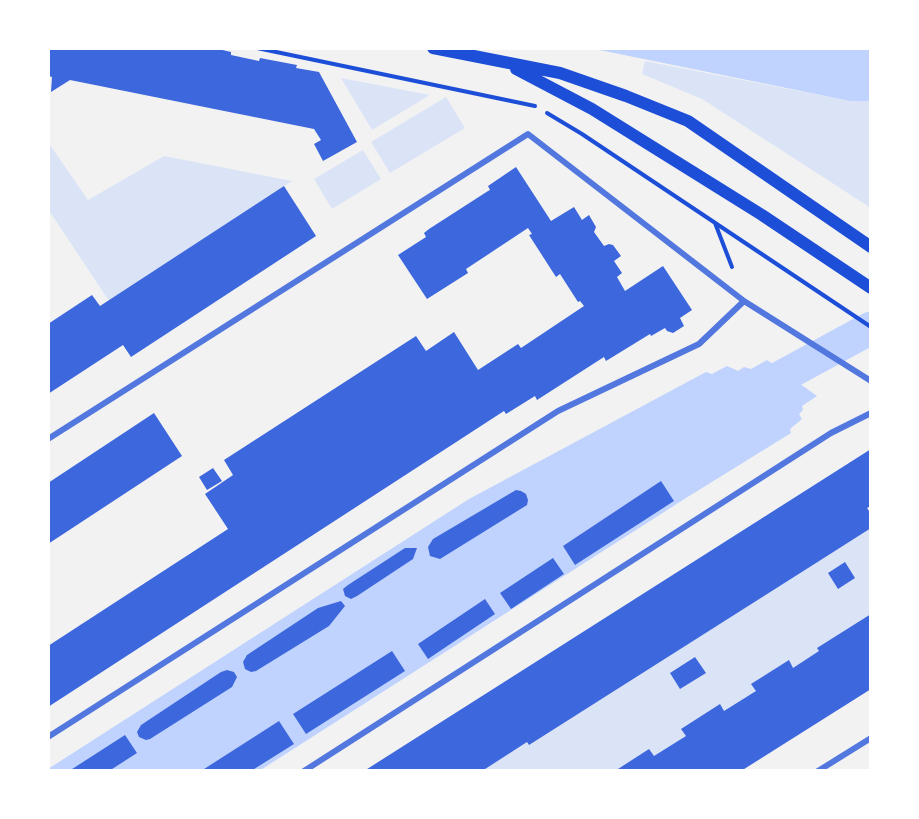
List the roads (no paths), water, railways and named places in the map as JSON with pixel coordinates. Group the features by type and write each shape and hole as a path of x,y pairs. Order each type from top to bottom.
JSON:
{"main road":[{"path":"433,48 560,73 688,121 871,247"},
{"path":"504,63 592,109 762,215 867,285"}],"street":[{"path":"48,440 528,134 744,301 870,380"},
{"path":"48,737 558,411 699,344 744,301"},
{"path":"304,771 831,433 871,413"},
{"path":"818,771 871,738"}],"water":[{"path":"590,48 871,48 871,101 850,101"},
{"path":"767,360 817,396 802,406 803,410 799,414 802,419 790,429 791,433 259,771 48,771 469,499 706,372 712,374 727,366 738,371 744,367 751,369"}],"waterway":[{"path":"746,396 871,328"}]}
